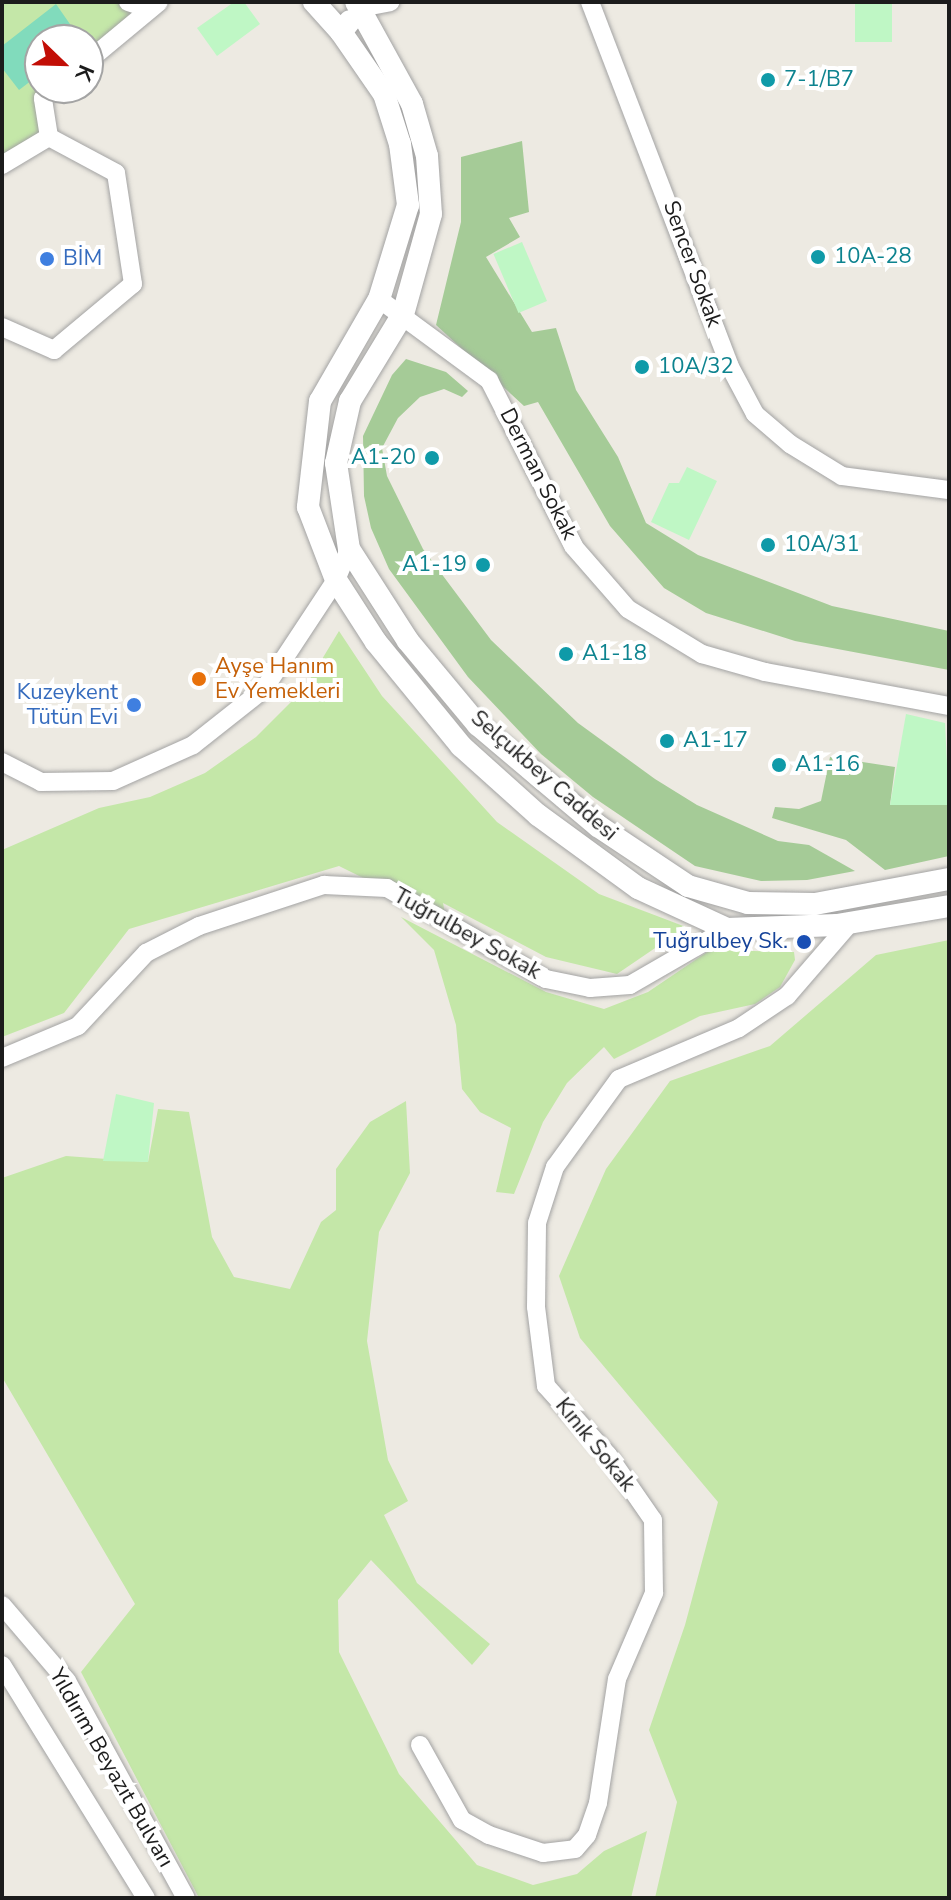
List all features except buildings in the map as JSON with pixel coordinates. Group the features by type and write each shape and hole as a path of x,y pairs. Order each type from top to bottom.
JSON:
{"street":[{"path":"128,2 155,5"},
{"name":"Selçukbey Caddesi","path":"314,2 341,32 384,94 400,144 408,205 379,299 320,401 308,507 336,580 420,699 461,746 538,815 638,888 727,929 850,923 949,906"},
{"path":"341,32 358,5 390,2"},
{"name":"Sencer Sokak","path":"590,2 729,365 755,414 790,444 842,476 949,490"},
{"path":"104,48 155,5"},
{"name":"Selçukbey Caddesi","path":"358,5 412,104 427,156 431,214 403,314 350,401 336,463 349,549 408,641 478,725 642,858 688,886 748,903 815,904 949,879"},
{"path":"44,104 49,137"},
{"path":"2,165 49,137"},
{"path":"2,327 54,350 133,284 116,173 49,137"},
{"name":"Derman Sokak","path":"379,299 489,380 574,547 628,609 702,654 765,672 949,706"},
{"path":"2,762 41,782 113,781 193,745 264,689 336,580 349,549"},
{"name":"Tuğrulbey Sokak","path":"2,1058 78,1026 146,953 199,926 324,885 387,888 546,979 590,988 630,985 727,929"},
{"path":"878,893 883,917"},
{"name":"Kınık Sokak","path":"420,1745 462,1820 489,1835 543,1853 575,1849 587,1835 598,1803 617,1679 654,1593 653,1520 608,1455 546,1386 536,1307 537,1223 555,1167 619,1079 739,1028 787,996 850,923"},
{"name":"Yıldırım Beyazıt Bulvarı","path":"2,1605 67,1681 186,1898"},
{"name":"Yıldırım Beyazıt Bulvarı","path":"2,1665 146,1898"}],"green space":[{"path":"2,2 128,2 150,9 104,48 104,24 24,24 24,104 44,104 49,137 2,165"},
{"path":"234,2 244,2 260,24 217,56 197,28"},
{"path":"855,2 892,2 892,42 855,42"},
{"path":"56,4 70,24 30,24"},
{"path":"24,29 24,86 19,90 2,68 2,46"},
{"path":"522,141 529,212 509,218 520,237 486,257 532,332 556,328 576,390 618,457 646,523 698,555 832,606 949,631 949,670 795,641 706,613 664,588 610,526 538,402 524,406 436,325 461,222 461,157"},
{"path":"522,242 547,301 518,313 493,254"},
{"path":"406,359 446,372 468,391 462,397 444,389 420,397 398,418 382,448 387,476 423,549 491,640 578,723 655,779 697,805 778,841 809,845 855,871 807,880 761,881 695,866 593,797 541,754 468,677 389,569 371,528 364,496 363,436 392,375"},
{"path":"687,467 717,481 689,540 651,522 669,483 679,483"},
{"path":"339,631 382,696 497,822 599,894 686,927 617,974 546,957 443,903 446,919 339,866 129,929 64,1013 2,1037 2,850 99,808 150,797 205,773 256,737 304,689"},
{"path":"906,714 945,723 949,805 890,805"},
{"path":"830,757 895,767 890,805 949,805 949,856 885,870 846,840 772,818 775,807 799,809 821,801"},
{"path":"401,917 546,992 604,1009 648,992 710,950 794,952 795,960 780,987 755,1004 700,1016 614,1059 604,1047 567,1083 543,1122 514,1194 496,1192 511,1128 480,1112 462,1089 456,1025 434,950"},
{"path":"949,940 949,1898 655,1898 677,1802 649,1730 685,1625 718,1502 580,1338 559,1276 606,1169 670,1081 770,1046 876,955"},
{"path":"116,1094 154,1103 148,1162 103,1161"},
{"path":"406,1101 410,1173 379,1232 367,1341 388,1460 408,1501 384,1515 417,1583 490,1644 472,1665 371,1560 338,1600 339,1652 399,1774 477,1865 533,1885 577,1874 604,1851 647,1831 631,1898 199,1898 81,1672 135,1604 2,1377 2,1178 66,1156 148,1162 158,1109 189,1112 212,1237 234,1277 290,1289 321,1222 336,1210 336,1169 370,1122"}],"place":[{"name":"7-1/B7","path":"768,80"},
{"name":"10A-28","path":"818,257"},
{"name":"BİM","path":"47,259"},
{"name":"10A/32","path":"642,367"},
{"name":"A1-20","path":"432,458"},
{"name":"10A/31","path":"768,545"},
{"name":"A1-19","path":"483,565"},
{"name":"A1-18","path":"566,654"},
{"name":"Ayşe Hanım Ev Yemekleri","path":"199,679"},
{"name":"Kuzeykent Tütün Evi","path":"134,705"},
{"name":"A1-17","path":"667,741"},
{"name":"A1-16","path":"779,765"},
{"name":"Tuğrulbey Sk.","path":"804,942"}]}
